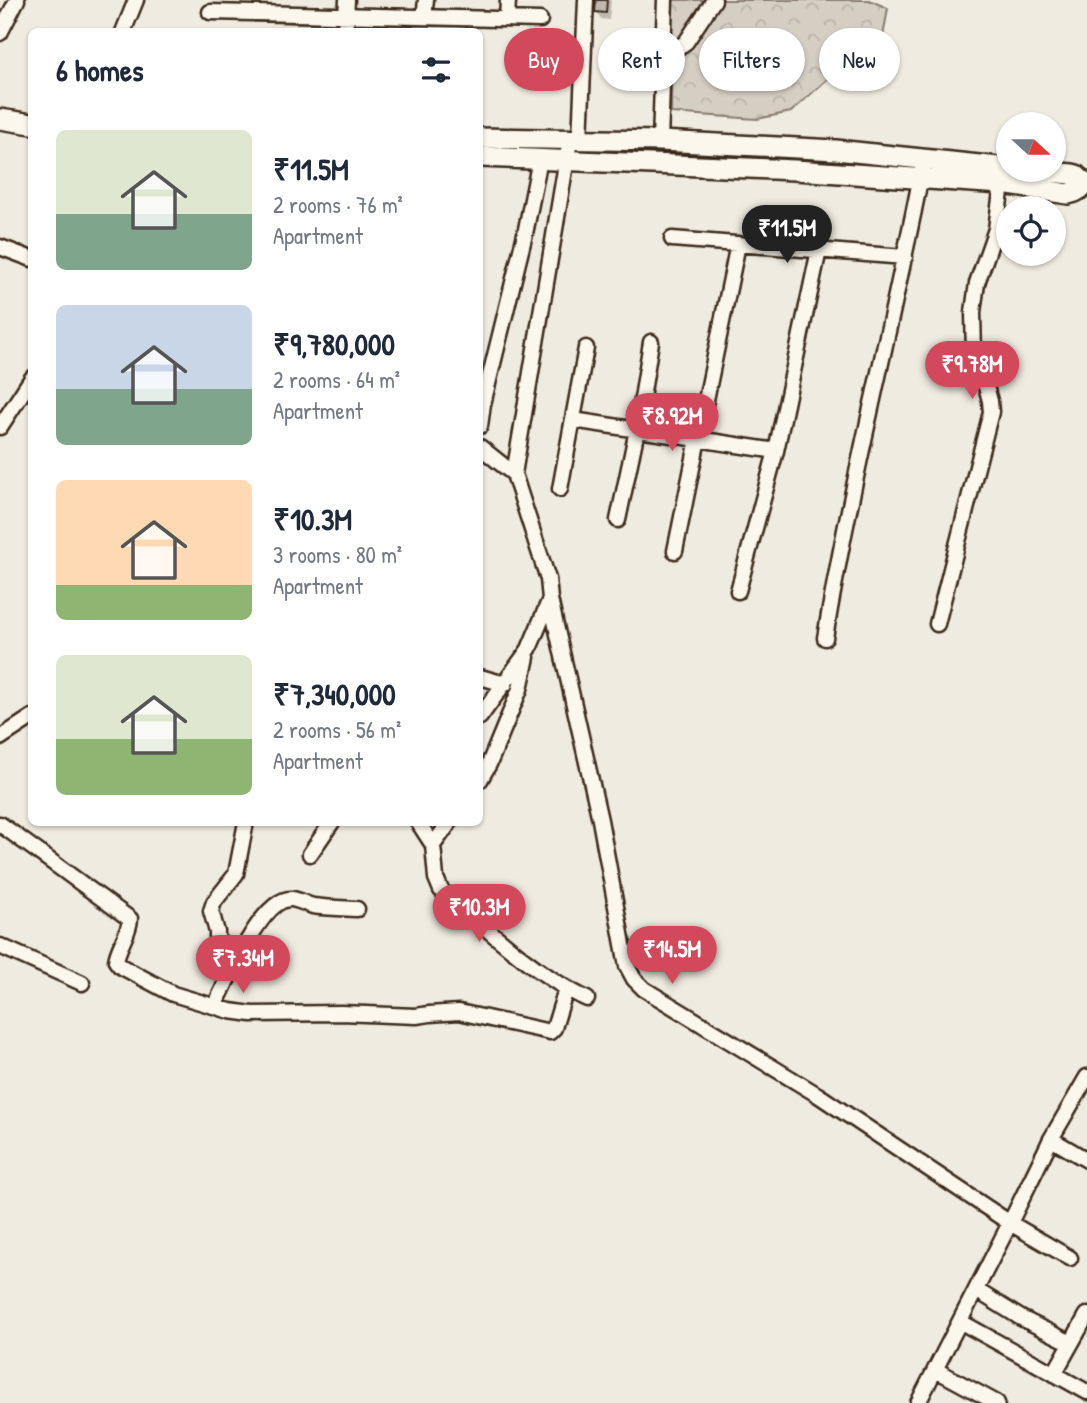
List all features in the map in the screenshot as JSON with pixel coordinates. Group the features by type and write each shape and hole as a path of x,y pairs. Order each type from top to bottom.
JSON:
{"highway":[{"path":"0,118 28,123"},
{"path":"483,138 660,141 836,150 922,168 996,175"},
{"path":"483,157 795,170 922,168"},
{"path":"1026,182 1068,194 1087,185 1076,175 1066,173"}],"street":[{"path":"0,33 17,0"},
{"path":"125,28 136,0"},
{"path":"424,17 426,0"},
{"path":"507,19 508,0"},
{"path":"586,0 575,140 566,160 514,474 548,579 550,599 600,820 627,966 644,989 818,1095 1010,1223 1070,1258"},
{"path":"664,28 665,0"},
{"path":"685,42 714,0"},
{"path":"345,28 346,7"},
{"path":"210,12 346,7 424,17 540,20"},
{"path":"660,141 662,91"},
{"path":"483,404 525,234 540,159"},
{"path":"825,638 922,168"},
{"path":"937,624 991,412 987,390 974,355 973,312 977,283 996,229 1004,182"},
{"path":"672,239 905,257"},
{"path":"675,551 738,244"},
{"path":"0,247 28,258"},
{"path":"738,592 776,451 819,250"},
{"path":"618,520 637,430 651,342"},
{"path":"560,489 586,348"},
{"path":"0,427 28,383"},
{"path":"573,420 776,451"},
{"path":"483,449 514,474"},
{"path":"483,775 520,689 529,649 550,599"},
{"path":"483,713 529,649"},
{"path":"483,678 505,684"},
{"path":"0,737 28,720"},
{"path":"0,824 131,919 130,928 117,953 120,966 173,994 230,1011 252,1014 416,1016 459,1012 550,1032 554,1028 566,989"},
{"path":"240,955 226,948 217,939 211,911 214,902 236,874 245,826"},
{"path":"310,854 329,826"},
{"path":"421,826 433,845 436,878 441,890 518,954 566,989 587,999"},
{"path":"433,845 447,826"},
{"path":"215,1006 255,929 281,901 292,899 323,908 356,909"},
{"path":"0,946 82,983"},
{"path":"918,1403 1051,1139 1082,1098 1087,1077"},
{"path":"1051,1139 1087,1160"},
{"path":"976,1290 1030,1323 1071,1343"},
{"path":"1054,1374 1087,1315"},
{"path":"961,1322 1087,1392"},
{"path":"936,1370 997,1403"}],"green space":[{"path":"672,0 869,0 888,8 885,28 819,28 819,87 791,112 757,119 671,113 671,91 685,91 685,28 672,28"}],"building":[{"path":"596,0 607,0 606,13 595,12"}]}
